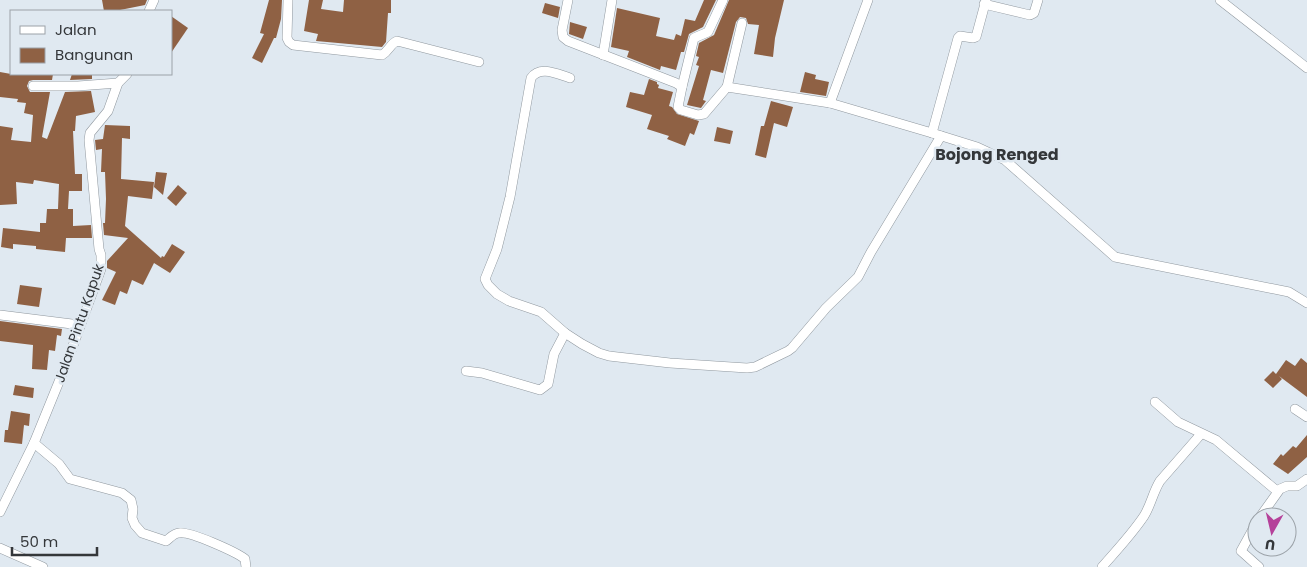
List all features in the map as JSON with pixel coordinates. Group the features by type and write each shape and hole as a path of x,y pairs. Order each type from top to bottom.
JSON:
{"street":[{"path":"288,0 287,38 294,45 382,55 387,52 392,43 397,41 478,62"},
{"path":"568,0 562,30 563,37 568,41 670,80 682,87"},
{"path":"603,55 612,0"},
{"path":"723,0 708,32 694,38 678,106 681,110 698,116 704,114 727,87 742,23"},
{"path":"830,103 868,0"},
{"path":"570,78 542,70 535,72 531,78 510,197 496,249 484,279 497,294 509,301 541,312 565,332 590,348 608,356 670,363 754,367 792,348 826,308 858,278 937,135 958,38 961,36 976,37 985,2 1030,15 1034,13 1038,0"},
{"path":"1220,0 1307,68"},
{"name":"Jalan Pintu Kapuk","path":"0,512 34,443 67,362 102,263 99,249 89,140 90,133 108,111 118,83 126,75"},
{"path":"32,86 78,86 118,83"},
{"path":"727,87 830,103 976,148 1005,160 1115,257 1290,292 1307,303"},
{"path":"0,315 80,325"},
{"path":"466,371 540,390 544,389 548,384 554,354 565,332"},
{"path":"1155,402 1178,422 1216,440 1277,491"},
{"path":"1295,409 1307,417"},
{"path":"1102,567 1144,517 1160,481 1201,434"},
{"path":"34,443 59,464 70,479 122,493 131,500 132,518 142,533 166,541 180,532 190,535 238,554 245,560 246,567"},
{"path":"1267,507 1277,491 1283,487 1297,486 1307,479"},
{"path":"1247,540 1241,550 1247,556"},
{"path":"0,548 43,567"},
{"path":"1248,557 1259,567"}],"building":[{"path":"102,0 147,0 145,5 120,10 104,10"},
{"path":"269,0 282,0 281,19 276,38 274,38 262,63 252,58 264,34 260,33"},
{"path":"309,0 323,0 321,9 343,12 344,0 391,0 391,13 388,13 386,42 382,47 316,41 318,34 304,31"},
{"path":"704,0 716,0 703,27 689,34 676,70 661,66 660,70 627,57 629,51 611,47 617,8 660,18 656,36 674,40 676,34 681,36 685,19 695,21"},
{"path":"729,0 784,0 775,38 773,57 754,54 759,25 748,24 746,18 740,17 736,22 723,73 711,70 703,100 706,101 701,108 687,105 699,66 696,65 699,57 696,56 699,43 714,35"},
{"path":"545,3 560,7 558,18 542,13"},
{"path":"172,17 188,28 172,52"},
{"path":"570,22 587,27 583,39 569,34"},
{"path":"0,72 10,75 53,75 52,80 33,80 29,81 27,86 30,92 50,92 42,137 47,139 65,92 91,91 95,112 76,116 75,131 73,131 75,174 82,174 82,191 69,191 68,209 73,209 73,226 91,225 92,238 66,238 65,252 36,249 36,246 13,244 13,249 1,247 3,228 40,232 40,223 46,223 47,209 58,209 59,184 34,180 33,184 16,182 17,204 0,205 0,126 13,128 11,140 31,142 33,115 24,113 26,103 17,102 18,99 0,97"},
{"path":"805,72 816,75 815,79 829,82 826,96 800,92"},
{"path":"72,75 92,75 92,79 70,80"},
{"path":"649,79 657,82 658,88 673,92 669,106 677,114 699,121 694,135 690,133 685,146 667,139 669,136 647,129 652,115 626,107 630,92 644,95"},
{"path":"771,101 793,107 787,127 774,123 766,158 755,155 761,126 764,126"},
{"path":"105,125 130,126 130,139 122,138 121,179 154,182 152,199 128,196 125,226 161,258 162,256 164,257 172,244 185,252 170,273 154,263 143,285 132,280 127,294 120,291 115,305 102,300 116,272 107,268 107,261 128,238 104,235 105,172 101,172 102,149 96,150 95,140 103,139"},
{"path":"717,127 733,131 730,144 714,141"},
{"path":"156,172 167,173 163,195 154,187"},
{"path":"178,185 187,193 176,206 167,198"},
{"path":"20,285 42,288 39,307 17,304"},
{"path":"0,321 62,329 61,336 57,335 55,351 49,350 47,370 32,369 33,345 0,341"},
{"path":"1301,358 1307,363 1307,397 1279,376 1282,379 1273,388 1264,380 1273,371 1276,374 1286,360 1295,366"},
{"path":"15,385 34,388 33,398 13,395"},
{"path":"11,411 30,414 29,426 24,425 22,444 4,442 5,430 8,430"},
{"path":"1307,435 1307,457 1288,474 1273,464 1281,454 1283,456 1293,446 1296,448"}],"district":[{"name":"Bojong Renged","path":"997,154"}]}
